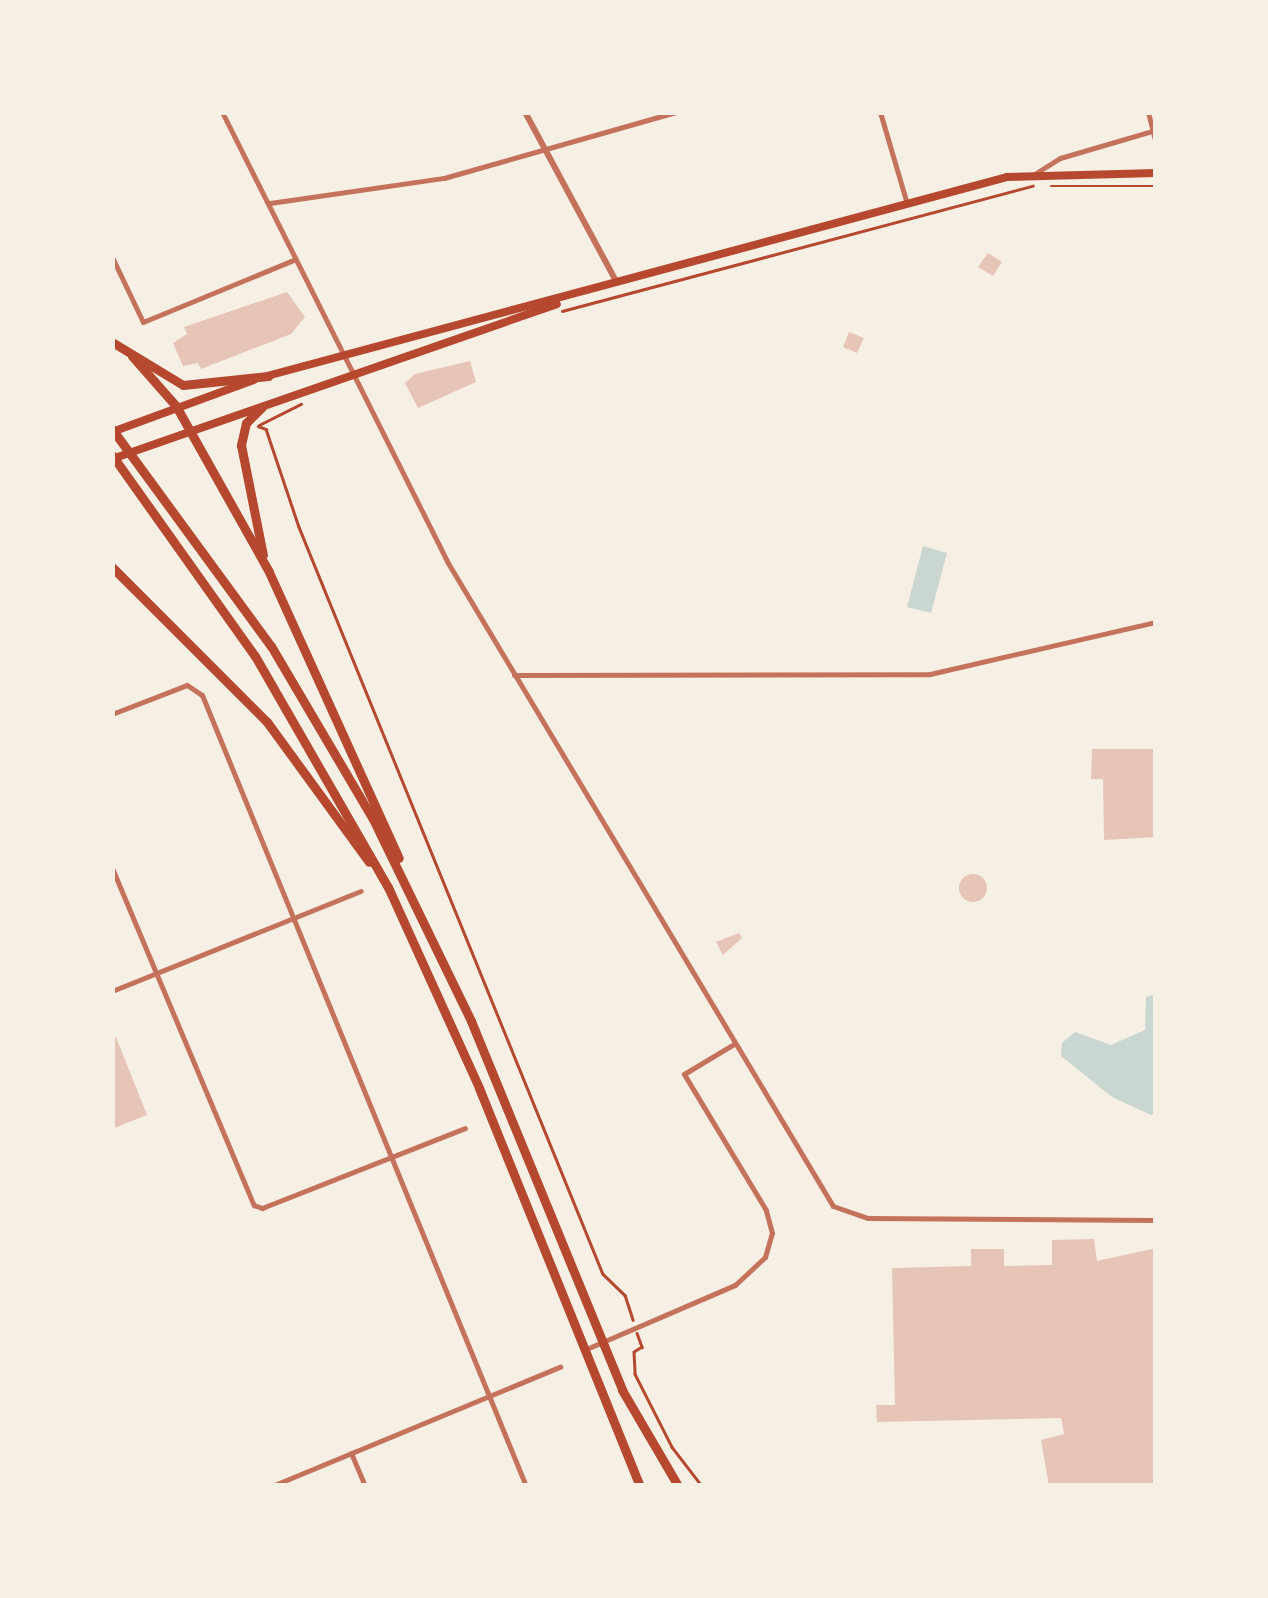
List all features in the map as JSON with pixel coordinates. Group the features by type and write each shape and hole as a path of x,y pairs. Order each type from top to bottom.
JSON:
{"main road":[{"path":"678,1486 644,1436 471,1021 407,884 271,646 112,430 269,376 907,204 1036,173 1156,173"},
{"path":"617,282 112,457 263,669 388,887 442,1003 640,1486"},
{"path":"112,342 195,387 269,376"},
{"path":"132,356 176,406 269,572 386,820 407,884"},
{"path":"262,406 246,423 241,445 250,512 269,572"},
{"path":"113,567 266,722 388,887"}],"street":[{"path":"222,112 448,563 734,1044 840,1211 868,1218 1156,1220"},
{"path":"525,112 617,282"},
{"path":"268,203 444,178 676,112"},
{"path":"880,112 907,204"},
{"path":"1148,112 1156,144"},
{"path":"1036,173 1060,158 1154,131"},
{"path":"112,256 143,322 296,259"},
{"path":"514,675 930,674 1156,622"},
{"path":"112,714 193,686 297,919 526,1486"},
{"path":"112,868 254,1205 262,1208 465,1128"},
{"path":"112,991 361,890"},
{"path":"584,1350 746,1280 768,1250 766,1210 684,1074 734,1044"},
{"path":"272,1486 560,1367"},
{"path":"351,1454 364,1486"}],"path":[{"path":"556,313 1019,187 1156,186"},
{"path":"308,401 258,426 266,429 299,528 603,1274 628,1303"},
{"path":"642,1347 634,1353 635,1374 672,1447 702,1486"}],"shaded area":[{"path":"923,546 947,553 931,613 907,607"},
{"path":"1156,994 1156,1113 1151,1115 1112,1097 1061,1056 1062,1043 1075,1032 1111,1045 1145,1030 1146,997"}],"building":[{"path":"988,253 1002,262 993,276 978,267"},
{"path":"287,292 305,317 291,334 201,369 198,363 183,366 173,343 187,334 184,327"},
{"path":"849,332 864,338 857,353 843,347"},
{"path":"470,361 476,382 418,408 405,383 415,374"},
{"path":"1092,749 1156,749 1156,837 1104,840 1103,779 1091,779"},
{"path":"973,874 983,878 987,888 983,898 973,902 963,898 959,888 963,878"},
{"path":"739,933 742,938 723,955 716,942"},
{"path":"116,1037 147,1115 112,1129 112,1038"},
{"path":"1094,1239 1097,1261 1156,1248 1156,1486 1049,1486 1041,1440 1064,1434 1061,1418 877,1422 876,1405 895,1405 892,1268 971,1266 971,1249 1004,1249 1004,1266 1052,1265 1052,1240"}]}
